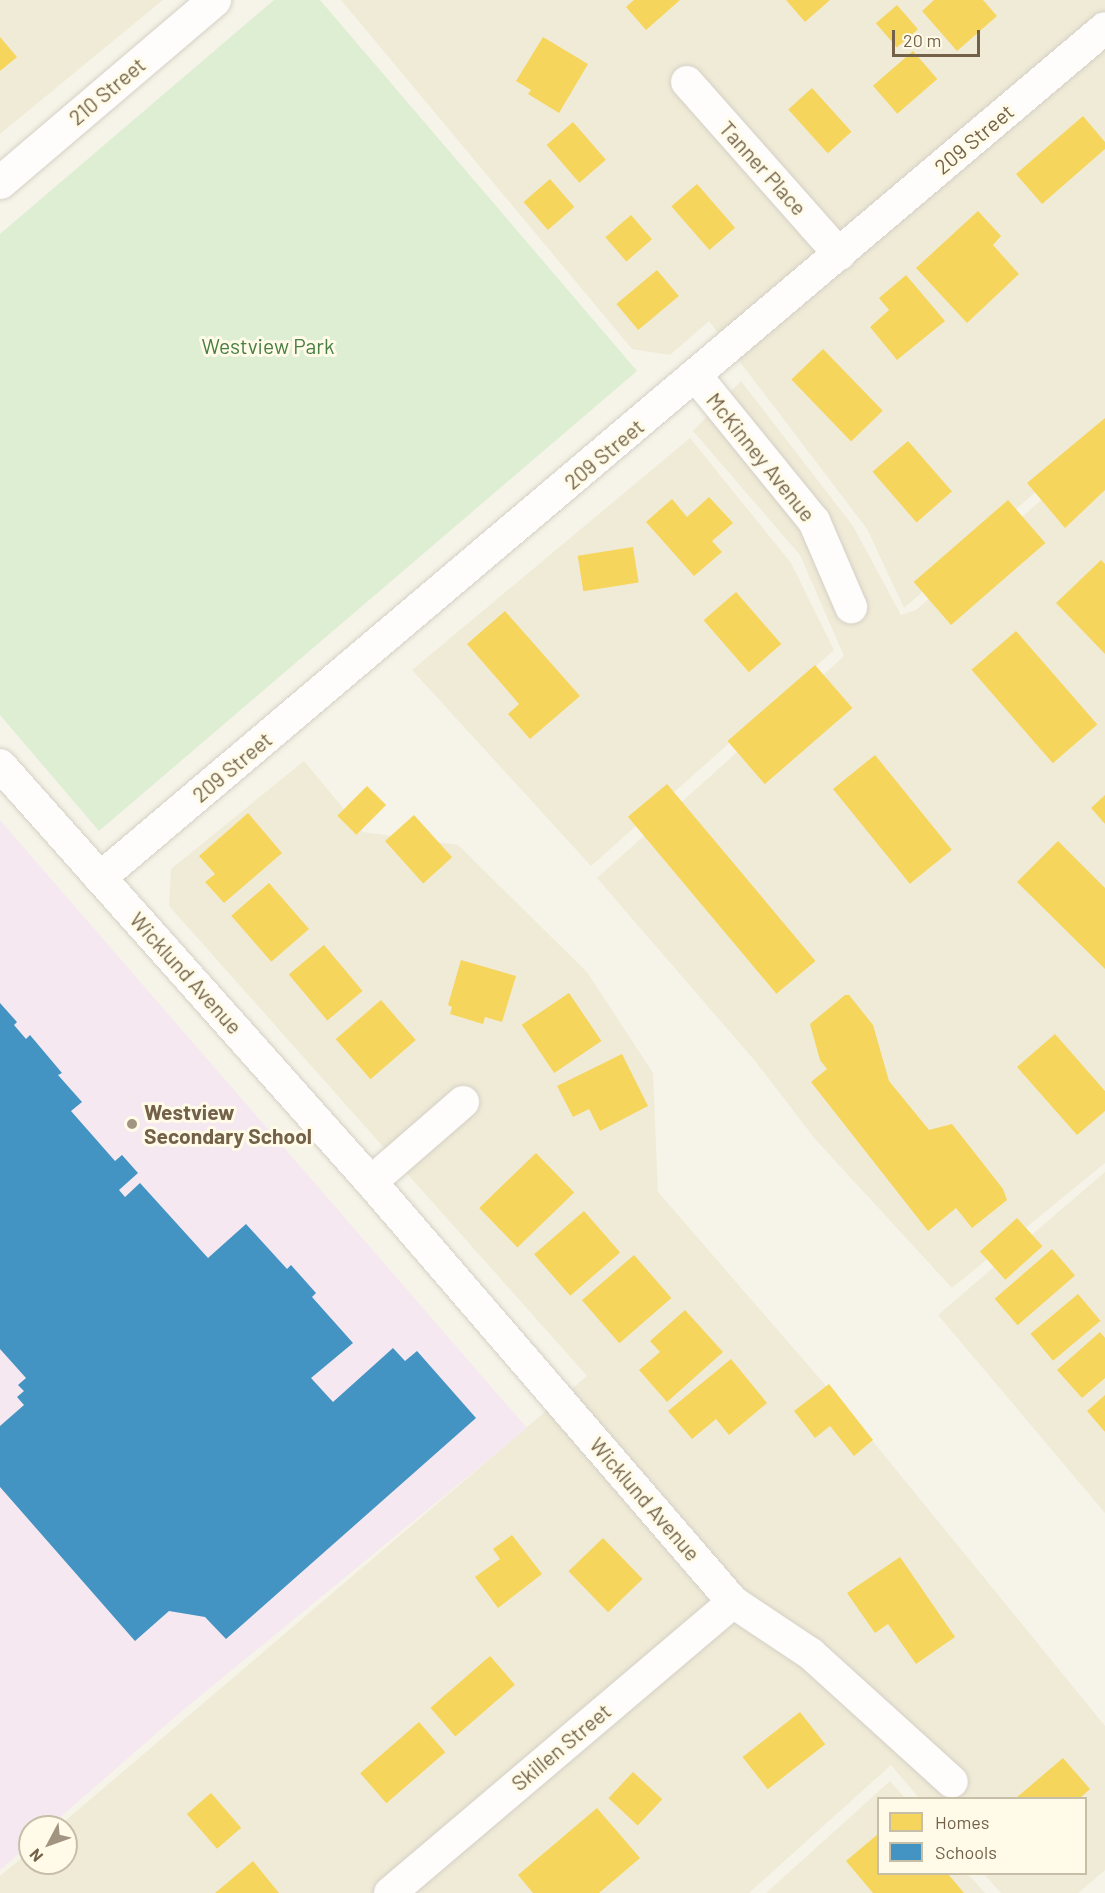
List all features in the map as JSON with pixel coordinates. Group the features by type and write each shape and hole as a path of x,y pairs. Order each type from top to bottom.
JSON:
{"street":[{"name":"210 Street","path":"0,182 214,0"},
{"name":"209 Street","path":"100,878 1105,28"},
{"name":"Tanner Place","path":"687,82 838,254"},
{"name":"McKinney Avenue","path":"696,376 814,521 851,607"},
{"name":"Wicklund Avenue","path":"0,765 371,1182 734,1602 812,1654 952,1782"},
{"path":"371,1182 463,1102"},
{"name":"Skillen Street","path":"390,1893 734,1602"}],"shaded area":[{"path":"0,0 163,0 0,134"},
{"path":"341,0 1105,0 1105,431 904,608 867,529 709,321 670,355 632,349"},
{"path":"741,381 853,526 901,615 916,610 1105,444 1105,1163 952,1288 815,1139 755,1061 597,878 844,656 800,555 693,431"},
{"path":"690,438 791,563 834,650 591,866 412,670"},
{"path":"304,761 363,832 458,845 587,972 653,1073 658,1192 853,1417 1105,1726 1105,1870 1078,1893 1001,1893 985,1875 1087,1875 1087,1797 918,1797 891,1765 749,1893 0,1893 0,1876 18,1861 18,1875 78,1875 78,1815 72,1815 587,1376 169,906 171,869"},
{"name":"Westview Secondary School","path":"0,820 527,1428 182,1711 63,1815 18,1815 18,1854 0,1870"},
{"path":"1105,1172 1105,1513 938,1315"},
{"path":"890,1781 904,1797 877,1797 877,1875 969,1875 985,1893 766,1893"}],"green space":[{"name":"Westview Park","path":"274,0 320,0 637,371 99,831 0,715 0,234"}],"building: Homes":[{"path":"634,0 680,0 646,30 626,7"},
{"path":"786,0 830,0 805,22"},
{"path":"934,0 983,0 997,16 957,51 922,11"},
{"path":"897,5 918,29 897,48 876,23"},
{"path":"0,37 17,57 0,71"},
{"path":"543,37 588,64 559,113 528,94 531,90 516,81"},
{"path":"913,51 937,79 897,114 873,86"},
{"path":"812,88 851,132 828,153 788,109"},
{"path":"1083,116 1105,142 1105,149 1042,204 1016,174"},
{"path":"573,122 606,160 579,183 547,145"},
{"path":"550,179 574,207 548,230 524,202"},
{"path":"697,184 735,228 709,250 671,206"},
{"path":"978,211 1001,236 993,245 1019,274 967,323 916,268"},
{"path":"631,215 652,239 626,261 605,237"},
{"path":"657,270 679,296 638,330 616,304"},
{"path":"906,275 945,321 897,360 870,327 889,310 879,298"},
{"path":"823,349 883,411 851,441 791,380"},
{"path":"1105,418 1105,490 1065,528 1027,483"},
{"path":"908,441 952,492 916,522 873,472"},
{"path":"709,497 733,523 712,541 722,552 694,576 646,522 672,499 687,517"},
{"path":"1008,500 1045,543 951,625 914,582"},
{"path":"633,547 639,583 583,591 578,556"},
{"path":"1101,560 1105,564 1105,654 1056,603"},
{"path":"736,592 781,644 749,672 704,620"},
{"path":"505,611 580,696 530,739 508,714 519,704 467,644"},
{"path":"1016,631 1097,725 1053,763 971,670"},
{"path":"815,665 852,708 765,784 727,741"},
{"path":"875,755 952,850 910,884 833,789"},
{"path":"667,784 815,961 776,994 628,817"},
{"path":"367,786 386,805 356,835 337,816"},
{"path":"1105,795 1105,824 1091,808"},
{"path":"248,813 282,853 224,903 205,882 215,874 199,856"},
{"path":"414,815 452,857 423,883 385,841"},
{"path":"1058,841 1105,888 1105,969 1017,882"},
{"path":"269,883 309,929 271,962 231,916"},
{"path":"324,945 363,991 327,1021 289,975"},
{"path":"461,960 516,976 502,1022 485,1017 483,1024 450,1014 452,1007 448,1005"},
{"path":"569,993 601,1041 554,1073 522,1025"},
{"path":"845,995 849,995 873,1025 889,1081 929,1130 952,1124 1003,1189 1007,1200 972,1228 956,1208 928,1231 811,1082 827,1069 820,1060 810,1024"},
{"path":"381,1000 416,1040 370,1079 336,1039"},
{"path":"1055,1034 1105,1091 1105,1111 1077,1135 1017,1067"},
{"path":"622,1054 648,1106 600,1131 589,1109 573,1117 557,1086"},
{"path":"536,1153 574,1193 517,1247 479,1208"},
{"path":"584,1211 620,1253 570,1296 534,1254"},
{"path":"1017,1218 1042,1246 1005,1280 980,1251"},
{"path":"1052,1249 1075,1275 1018,1325 995,1299"},
{"path":"634,1255 671,1298 619,1343 582,1300"},
{"path":"1078,1294 1100,1321 1053,1361 1031,1334"},
{"path":"685,1310 723,1352 667,1402 639,1370 660,1352 650,1341"},
{"path":"1100,1332 1105,1338 1105,1378 1082,1398 1057,1370"},
{"path":"731,1359 767,1403 729,1435 716,1419 692,1439 668,1411"},
{"path":"829,1384 873,1440 854,1456 830,1426 815,1438 794,1411"},
{"path":"1105,1395 1105,1432 1087,1411"},
{"path":"512,1535 542,1574 498,1608 475,1577 500,1559 493,1549"},
{"path":"603,1538 643,1579 608,1612 568,1571"},
{"path":"900,1557 955,1637 916,1664 888,1624 875,1633 847,1593"},
{"path":"490,1656 515,1685 455,1737 430,1708"},
{"path":"800,1712 825,1744 768,1789 742,1757"},
{"path":"419,1722 445,1752 386,1803 360,1773"},
{"path":"1063,1758 1090,1789 1081,1797 1017,1797"},
{"path":"633,1772 662,1799 638,1826 608,1798"},
{"path":"211,1793 241,1828 217,1849 187,1814"},
{"path":"597,1808 640,1858 599,1893 533,1893 518,1875"},
{"path":"877,1835 877,1875 949,1875 964,1893 873,1893 846,1861"},
{"path":"253,1861 279,1893 215,1893"}],"building: Schools":[{"path":"0,1003 17,1022 14,1025 26,1039 30,1035 62,1073 58,1075 82,1102 71,1111 115,1161 122,1155 138,1173 119,1190 125,1197 140,1183 208,1258 246,1224 287,1269 291,1265 316,1293 312,1297 353,1343 311,1378 333,1402 393,1348 405,1361 417,1351 476,1418 226,1639 205,1617 169,1611 135,1641 0,1487 0,1426 24,1405 17,1397 24,1391 18,1385 26,1378 0,1349"}],"place":[{"name":"Westview Secondary School","path":"132,1124"}]}
